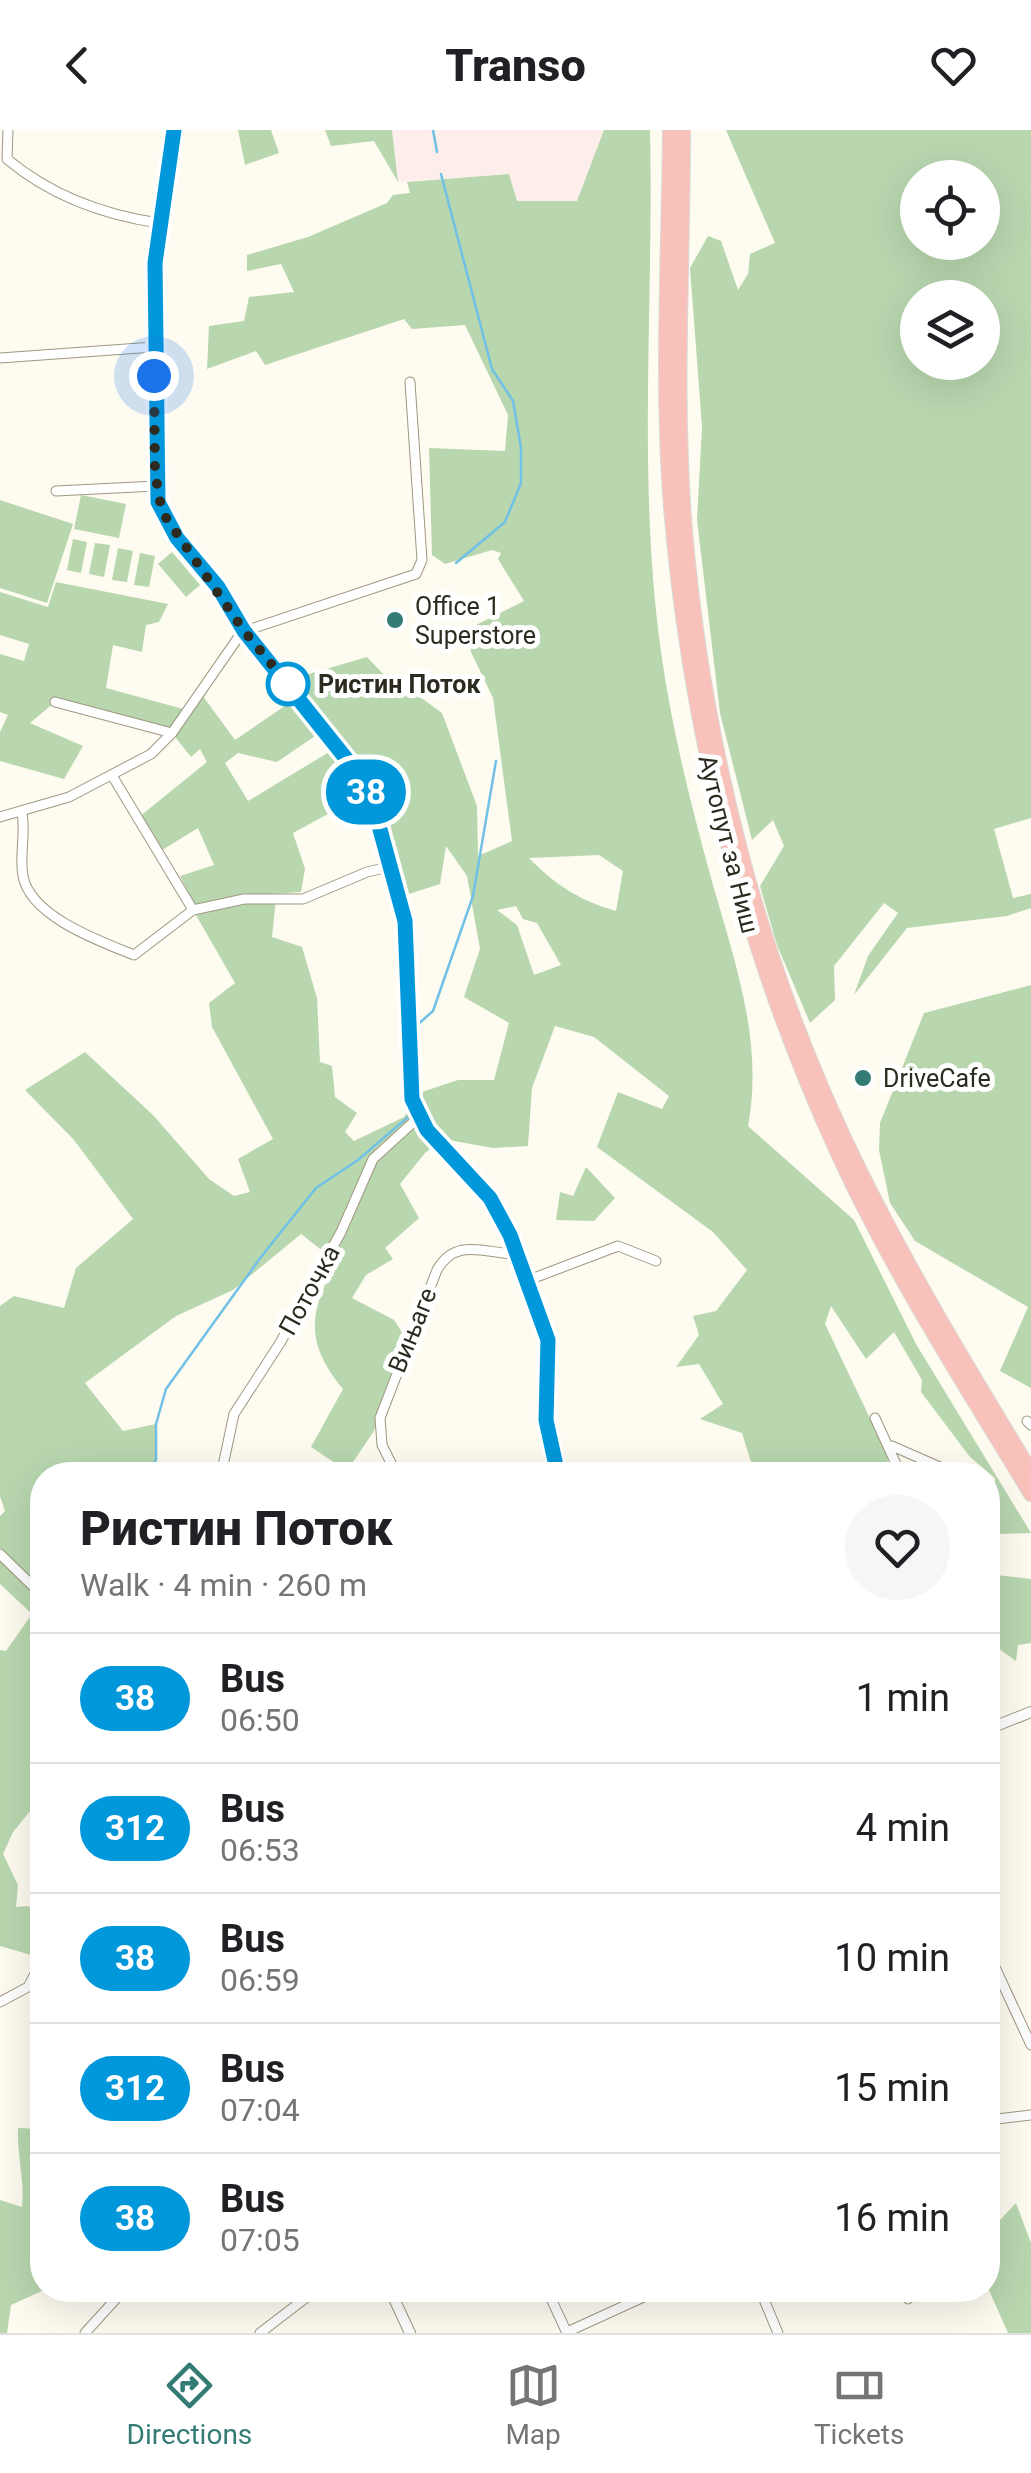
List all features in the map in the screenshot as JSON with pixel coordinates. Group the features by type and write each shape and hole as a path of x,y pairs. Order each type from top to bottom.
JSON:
{"highway":[{"name":"Аутопут за Ниш","path":"666,130 670,158 671,502 686,645 728,856 772,992 841,1160 918,1305 1031,1494"},
{"name":"Аутопут за Ниш","path":"683,130 680,411 685,530 701,665 737,836 780,978 850,1151 928,1298 1031,1472"}],"street":[{"path":"8,130 7,159 44,184 105,211 159,223"},
{"path":"174,130 159,223 154,347 156,486 171,528 218,587 244,631 358,777 393,866 405,921 410,1084 419,1118 490,1198 516,1254 548,1340 546,1420 555,1462"},
{"path":"0,358 154,347"},
{"path":"0,818 113,777 142,760 172,733 244,631 407,580 420,569 410,382"},
{"path":"56,491 156,486"},
{"path":"55,702 172,733"},
{"path":"113,777 192,910"},
{"path":"22,813 24,883 53,920 134,956 192,910 244,899 303,898 367,872 393,866"},
{"name":"Поточка","path":"224,1462 234,1414 280,1343 341,1232 373,1159 419,1118"},
{"path":"526,1281 618,1246 656,1260"},
{"name":"Вињаге","path":"390,1462 382,1445 380,1418 437,1270 445,1257 467,1248 516,1254"},
{"path":"875,1418 898,1462"},
{"path":"892,1446 928,1462"},
{"path":"0,1554 30,1583"},
{"path":"1000,1724 1031,1712"},
{"path":"1000,1978 1031,2044"},
{"path":"0,2002 30,1983"},
{"path":"1000,2119 1031,2115"},
{"path":"85,2333 113,2302"},
{"path":"260,2333 300,2302"},
{"path":"396,2302 410,2333"},
{"path":"553,2302 567,2333 633,2302"},
{"path":"765,2302 778,2333"}],"shaded area":[{"path":"392,130 605,133 577,201 517,201 509,174 398,182"}],"green space":[{"path":"238,130 271,130 279,153 245,165"},
{"path":"325,130 392,130 398,182 374,141 331,146"},
{"path":"604,130 650,130 648,457 654,587 675,733 749,1027 752,1093 748,1126 854,1220 916,1344 988,1462 976,1462 970,1457 921,1392 922,1380 894,1332 866,1359 831,1306 825,1324 888,1462 751,1462 742,1433 700,1419 723,1404 699,1364 676,1367 699,1335 693,1316 716,1311 747,1270 713,1232 597,1147 618,1092 662,1109 669,1096 594,1037 555,1026 532,1088 528,1146 493,1148 443,1139 425,1153 400,1184 419,1218 385,1248 393,1259 366,1275 352,1298 394,1320 403,1334 374,1431 353,1462 334,1462 311,1447 343,1389 322,1357 315,1327 320,1296 337,1262 301,1234 233,1290 176,1316 85,1383 123,1431 156,1424 156,1460 30,1462 30,1612 0,1584 0,1516 5,1511 0,1496 0,1306 14,1296 64,1308 76,1268 133,1219 74,1140 25,1090 85,1052 153,1115 209,1179 234,1196 250,1192 238,1159 273,1139 212,1027 209,1003 235,983 193,910 276,899 272,937 302,947 317,998 320,1062 332,1066 335,1097 357,1113 345,1132 354,1141 404,1117 419,1093 458,1080 494,1080 509,1023 464,997 480,949 467,876 446,846 440,884 409,894 395,842 372,790 293,833 305,869 301,892 243,896 196,907 180,876 214,865 198,828 159,852 139,817 207,762 200,749 191,757 172,733 55,702 30,723 83,746 64,779 0,761 0,732 8,715 0,712 0,654 24,661 29,644 0,635 0,592 48,607 56,582 168,604 159,622 146,625 142,652 113,645 106,688 187,710 200,692 235,740 298,697 324,730 277,762 238,753 225,763 248,801 344,743 292,679 367,657 388,679 398,675 409,689 442,713 477,806 478,856 512,841 493,698 471,652 468,629 524,601 498,559 501,553 492,550 445,564 432,555 429,448 505,451 508,415 465,325 412,329 404,319 265,365 256,351 207,369 209,326 244,321 249,297 294,292 281,264 247,271 247,255 308,237 387,203 393,195 410,193 407,182 509,174 517,201 577,201","holes":["599,855 623,871 616,911 569,891 529,858","516,906 523,919 537,923 561,965 534,975 517,925 497,910"]},
{"path":"726,130 1031,130 1031,818 994,829 1013,898 1031,894 1031,908 1007,916 907,928 854,995 868,956 898,913 884,903 834,966 835,1000 810,1023 777,945 760,886 784,846 773,820 752,840 720,713 697,520 702,427 690,268 708,236 721,241 738,290 748,274 750,254 775,243"},
{"path":"81,495 126,504 119,538 74,529"},
{"path":"0,500 73,524 47,603 0,588"},
{"path":"73,539 87,542 81,573 67,570"},
{"path":"95,543 110,545 104,577 89,574"},
{"path":"118,548 133,551 127,582 112,580"},
{"path":"172,552 200,585 186,597 158,564"},
{"path":"140,553 155,556 149,587 134,585"},
{"path":"1031,985 1031,1388 1000,1371 1028,1307 915,1241 890,1203 879,1150 880,1123 924,1013"},
{"path":"586,1167 615,1198 594,1221 556,1220 560,1192 573,1196"},
{"path":"1000,1482 1031,1533 1000,1534"},
{"path":"1000,1575 1031,1579 1031,1643 1018,1645 1016,1661 1000,1650"},
{"path":"30,1617 30,1811 13,1832 3,1854 18,1885 16,1907 30,1908 30,1955 0,1946 0,1650 6,1651"},
{"path":"18,2128 30,2129 30,2296 11,2305 7,2333 0,2333 0,2200 22,2207"},
{"path":"1016,2203 1031,2243 1031,2333 1008,2333 994,2302 1000,2302 1000,2220"}],"waterway":[{"path":"433,130 437,152"},
{"path":"441,174 492,369 513,401 521,448 521,483 505,522 456,563"},
{"path":"416,1026 433,1011 473,896 496,761"},
{"path":"154,1462 156,1424 166,1389 261,1257 316,1188 358,1160 408,1117"}],"bus line":[{"name":"38","path":"174,130 155,263 154,433 158,502 177,538 218,587 244,631 352,766 375,811 405,921 414,1109 427,1130 490,1198 510,1235 548,1340 546,1420 554,1462"}],"place":[{"name":"Office 1 Superstore","path":"395,620"},
{"name":"Ристин Поток","path":"288,684"},
{"name":"DriveCafe","path":"863,1078"}],"route":[{"path":"154,376 155,473 162,512 177,538 218,587 244,631 288,684"}]}
